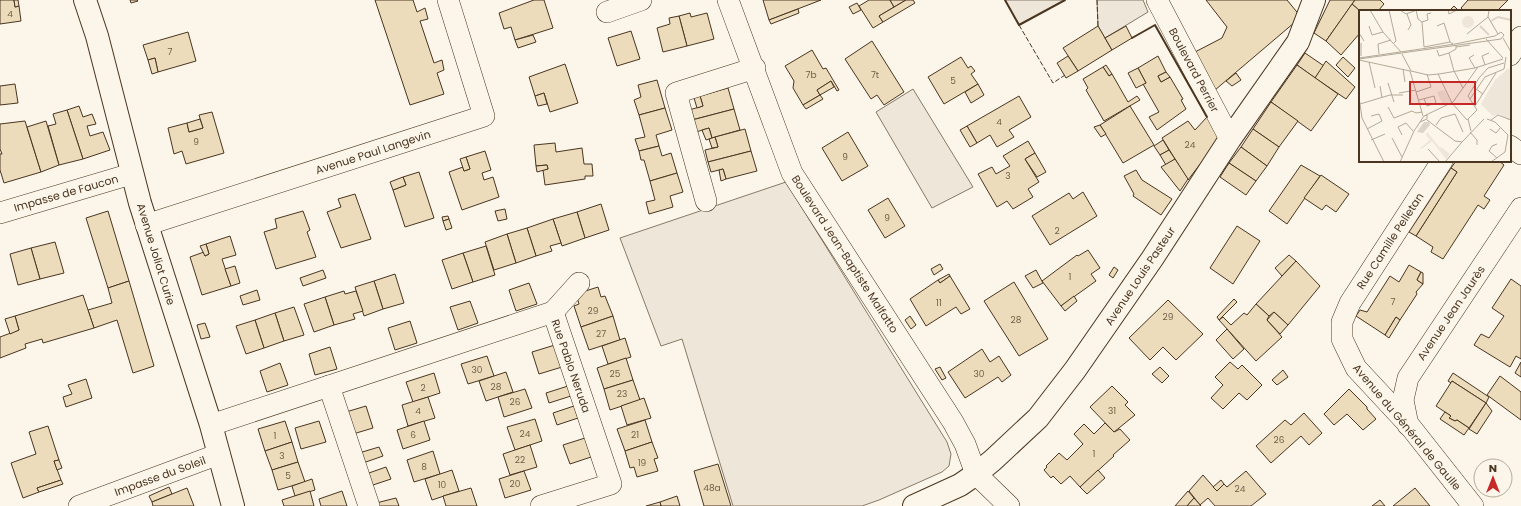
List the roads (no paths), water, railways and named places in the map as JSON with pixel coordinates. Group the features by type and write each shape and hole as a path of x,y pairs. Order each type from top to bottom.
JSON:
{"street":[{"name":"Avenue Joliot Curie","path":"85,0 96,36 131,174 211,425 233,506"},
{"name":"Avenue Paul Langevin","path":"146,225 484,116 448,0"},
{"path":"608,12 641,0"},
{"name":"Boulevard Jean-Baptiste Malfatto","path":"728,0 755,68 792,173 953,422 976,474"},
{"name":"Boulevard Perrier","path":"1157,0 1230,139"},
{"name":"Avenue Louis Pasteur","path":"914,506 960,485 976,474 1038,418 1075,370 1152,260 1230,139 1298,42 1314,0"},
{"path":"1511,52 1521,37"},
{"path":"706,201 676,93 755,68"},
{"path":"1511,147 1521,154"},
{"name":"Rue Camille Pelletan","path":"1342,322 1350,303 1441,162"},
{"name":"Impasse de Faucon","path":"0,213 131,174"},
{"name":"Avenue Jean Jaurès","path":"1408,425 1403,400 1408,378 1521,208"},
{"path":"553,312 579,283"},
{"name":"Rue Pablo Neruda","path":"211,425 553,312 611,484 541,506"},
{"name":"Avenue du Général de Gaulle","path":"1342,322 1342,339 1356,368 1408,425 1473,506"},
{"path":"329,386 369,506"},
{"name":"Impasse du Soleil","path":"79,506 219,454"},
{"path":"976,474 1009,506"}]}
